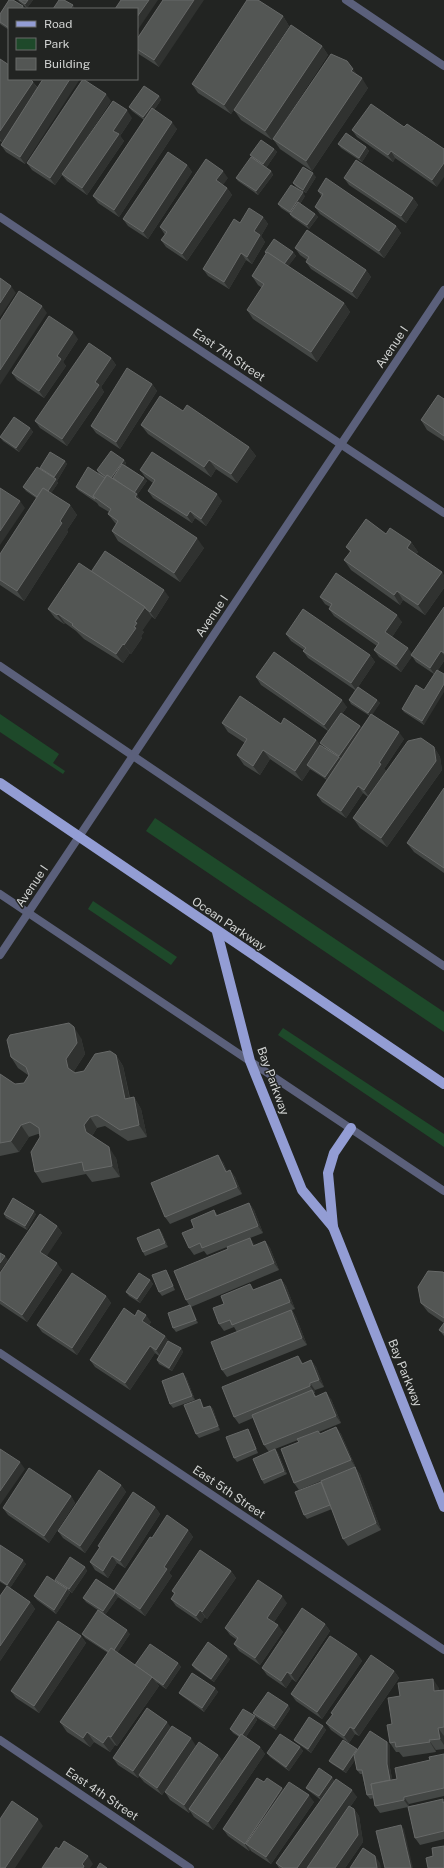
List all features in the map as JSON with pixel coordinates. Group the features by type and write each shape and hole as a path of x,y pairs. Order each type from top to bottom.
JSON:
{"main road":[{"name":"Ocean Parkway","path":"0,783 217,932 444,1084"},
{"name":"Bay Parkway","path":"217,932 250,1061 302,1190 333,1226"},
{"name":"Bay Parkway","path":"350,1128 334,1153 328,1173 333,1226 444,1507"}],"street":[{"path":"346,0 444,66"},
{"name":"East 7th Street","path":"0,217 444,513"},
{"name":"Avenue I","path":"0,955 444,290"},
{"path":"0,666 444,966"},
{"path":"0,894 444,1191"},
{"name":"East 5th Street","path":"0,1353 444,1650"},
{"name":"East 4th Street","path":"0,1740 190,1868"}],"green space":[{"path":"0,714 59,754 53,763 65,771 63,774 0,732"},
{"path":"155,818 444,1012 444,1032 146,831"},
{"path":"93,901 177,957 171,965 88,909"},
{"path":"283,1028 444,1134 444,1147 278,1035"}],"building":[{"path":"9,0 13,0 23,6 22,8 8,8 8,27 0,22 0,14"},
{"path":"19,0 28,0 25,4"},
{"path":"59,0 64,0 73,5 71,8 54,8"},
{"path":"121,0 149,0 138,16 138,8 116,8"},
{"path":"163,0 194,0 154,60 138,50 138,38"},
{"path":"247,0 258,0 283,16 224,105 192,84"},
{"path":"291,25 322,46 265,131 234,110"},
{"path":"331,54 347,61 353,69 351,71 362,78 306,161 273,139"},
{"path":"0,59 8,64 8,80 31,80 33,82 0,131"},
{"path":"42,80 69,80 20,157 1,145"},
{"path":"82,80 106,94 50,178 27,163"},
{"path":"144,86 159,96 143,117 129,107"},
{"path":"113,101 127,110 113,131 119,134 82,188 62,174"},
{"path":"371,104 404,127 407,124 444,149 444,163 432,180 391,151 388,155 352,130"},
{"path":"152,108 172,122 114,210 93,196"},
{"path":"346,133 366,147 359,158 338,144"},
{"path":"261,140 274,149 263,164 250,155"},
{"path":"168,152 187,165 143,232 123,219"},
{"path":"251,157 271,171 256,191 236,178"},
{"path":"206,159 223,171 216,180 227,188 182,254 161,240 167,232 160,227"},
{"path":"356,160 413,198 401,216 344,178"},
{"path":"303,167 313,173 303,190 293,183"},
{"path":"326,178 396,226 379,251 315,207 323,194 318,191"},
{"path":"291,185 303,192 290,212 278,204"},
{"path":"298,202 315,214 307,225 290,214"},
{"path":"249,208 263,217 254,231 260,235 247,257 241,253 224,282 203,269 234,219 240,223"},
{"path":"307,230 366,270 352,292 306,262 309,257 295,248"},
{"path":"274,239 293,252 284,264 265,252"},
{"path":"267,252 344,303 311,352 247,310 264,284 252,276"},
{"path":"0,278 11,286 0,303"},
{"path":"19,291 42,306 0,370 0,321"},
{"path":"49,316 73,332 57,356 61,359 39,391 12,373"},
{"path":"89,343 111,358 95,382 99,385 62,439 35,421"},
{"path":"127,368 152,384 116,442 91,426"},
{"path":"438,395 444,399 444,436 421,420"},
{"path":"160,396 183,411 187,405 249,447 231,474 209,460 204,467 141,425"},
{"path":"14,417 30,428 16,448 0,437"},
{"path":"111,451 124,460 111,478 107,475 106,477 97,470"},
{"path":"50,452 65,461 54,477 40,468"},
{"path":"152,452 217,494 201,519 190,511 187,516 148,491 155,480 140,470"},
{"path":"122,464 144,478 134,493 113,478"},
{"path":"37,467 56,479 48,491 43,488 37,497 23,487"},
{"path":"88,467 105,478 93,496 95,499 76,487"},
{"path":"107,475 137,494 135,497 197,538 174,573 112,531 118,521 108,514 111,509 93,496"},
{"path":"0,488 20,501 0,531"},
{"path":"43,488 70,505 60,521 62,523 17,591 0,580 0,554"},
{"path":"366,519 386,534 390,528 411,542 407,548 442,572 418,605 397,591 394,595 344,560 351,551 346,547"},
{"path":"105,551 164,590 150,612 145,607 91,572"},
{"path":"79,563 145,607 135,622 137,623 134,627 136,628 116,654 78,630 72,625 73,624 58,614 57,615 48,609"},
{"path":"336,573 397,615 385,632 408,648 396,665 374,650 379,643 329,609 332,604 320,597"},
{"path":"444,607 444,653 441,651 430,668 411,655"},
{"path":"303,609 370,655 351,683 303,651 306,648 286,634"},
{"path":"274,652 342,700 324,725 256,677"},
{"path":"437,670 444,674 444,684 422,721 402,709 416,685 424,690"},
{"path":"358,687 377,700 368,713 349,700"},
{"path":"240,696 281,724 284,718 316,740 295,771 263,750 253,766 237,755 247,739 222,723"},
{"path":"341,713 360,726 339,756 320,743"},
{"path":"371,714 399,732 364,790 358,786 341,811 317,795"},
{"path":"421,738 434,747 436,761 381,838 353,818 408,741"},
{"path":"320,745 339,757 325,777 307,765"},
{"path":"444,788 444,868 407,843"},
{"path":"69,1023 74,1027 77,1043 66,1059 68,1068 75,1073 84,1071 95,1054 110,1051 116,1055 125,1099 134,1097 139,1125 120,1130 97,1115 90,1117 84,1125 86,1132 109,1147 112,1166 84,1171 82,1162 35,1172 31,1152 40,1137 39,1128 30,1122 21,1125 11,1141 0,1143 0,1074 15,1084 24,1083 29,1075 26,1067 11,1057 7,1040 10,1035"},
{"path":"218,1155 226,1172 230,1170 237,1187 165,1217 151,1183"},
{"path":"13,1198 34,1211 25,1226 4,1214"},
{"path":"249,1203 258,1226 202,1248 200,1243 189,1248 182,1233 194,1228 191,1220 214,1210 216,1216"},
{"path":"40,1214 57,1226 40,1252 57,1263 22,1315 0,1300 0,1273"},
{"path":"159,1229 165,1243 143,1252 137,1238"},
{"path":"250,1238 253,1246 265,1241 274,1263 186,1300 174,1271 228,1249 227,1247"},
{"path":"0,1253 5,1256 0,1263"},
{"path":"166,1270 173,1286 159,1292 152,1275"},
{"path":"428,1271 444,1273 444,1318 421,1303 418,1287"},
{"path":"72,1273 106,1296 72,1348 37,1325"},
{"path":"139,1273 150,1280 137,1299 126,1292"},
{"path":"281,1279 290,1302 232,1325 230,1320 219,1324 213,1308 224,1304 221,1296 250,1284 253,1290"},
{"path":"190,1305 196,1320 173,1328 168,1313"},
{"path":"124,1308 135,1316 138,1310 146,1315 142,1321 165,1336 156,1350 150,1346 125,1383 90,1360"},
{"path":"291,1310 302,1338 222,1370 211,1342"},
{"path":"444,1323 444,1333 439,1330"},
{"path":"168,1341 181,1348 169,1368 157,1360"},
{"path":"298,1356 302,1364 311,1360 319,1380 310,1383 310,1386 234,1417 222,1387"},
{"path":"183,1373 192,1396 170,1404 162,1381"},
{"path":"312,1390 315,1397 326,1392 336,1416 264,1445 252,1415"},
{"path":"200,1399 203,1408 210,1406 218,1426 196,1434 184,1405"},
{"path":"336,1427 351,1460 294,1483 281,1449 299,1442 297,1439 318,1431 320,1434"},
{"path":"248,1429 256,1449 234,1458 226,1437"},
{"path":"0,1449 20,1462 0,1491"},
{"path":"275,1449 284,1471 262,1480 253,1459"},
{"path":"355,1467 376,1523 343,1539 321,1481"},
{"path":"29,1468 71,1496 44,1536 3,1508"},
{"path":"99,1470 121,1485 80,1546 58,1531"},
{"path":"321,1482 330,1505 304,1515 295,1492"},
{"path":"133,1492 155,1507 120,1561 112,1556 103,1571 90,1562 100,1547 98,1546"},
{"path":"167,1515 188,1530 164,1567 167,1569 140,1609 114,1591 150,1537 152,1538"},
{"path":"0,1545 23,1560 7,1585 0,1580"},
{"path":"200,1550 231,1571 202,1612 200,1610 196,1616 171,1599 175,1593 172,1591"},
{"path":"70,1557 85,1567 69,1589 55,1580"},
{"path":"47,1576 67,1589 54,1610 34,1596"},
{"path":"96,1579 115,1593 103,1611 83,1598"},
{"path":"258,1580 282,1596 267,1618 278,1625 255,1658 234,1644 238,1638 225,1628"},
{"path":"7,1586 30,1602 0,1646 0,1596"},
{"path":"302,1608 325,1624 291,1674 287,1672 281,1681 262,1668"},
{"path":"98,1610 127,1630 114,1650 111,1648 109,1652 82,1634"},
{"path":"58,1621 81,1636 34,1706 11,1691"},
{"path":"330,1636 357,1654 317,1712 291,1694"},
{"path":"208,1642 227,1656 211,1679 192,1665"},
{"path":"150,1644 178,1663 163,1685 135,1665"},
{"path":"111,1648 152,1677 111,1737 108,1736 103,1743 87,1732 83,1738 60,1722"},
{"path":"371,1655 394,1671 354,1729 350,1727 344,1736 326,1723 333,1714 331,1713"},
{"path":"192,1673 215,1688 202,1708 179,1693"},
{"path":"433,1679 434,1691 444,1690 444,1727 438,1728 440,1739 396,1747 395,1742 390,1743 387,1725 392,1724 388,1698 400,1696 398,1683"},
{"path":"268,1692 288,1705 274,1726 253,1713"},
{"path":"147,1708 167,1722 133,1771 113,1758"},
{"path":"243,1709 255,1716 240,1736 230,1729"},
{"path":"309,1717 323,1726 308,1749 294,1740"},
{"path":"172,1726 191,1738 157,1788 139,1775"},
{"path":"370,1731 387,1742 387,1764 390,1780 371,1784 373,1794 367,1795 362,1770 357,1770 354,1755"},
{"path":"241,1734 260,1747 208,1822 189,1809"},
{"path":"280,1734 300,1747 286,1767 267,1753"},
{"path":"343,1740 357,1749 343,1770 329,1761"},
{"path":"199,1742 218,1755 184,1805 165,1792"},
{"path":"444,1754 444,1788 404,1797 404,1800 375,1806 371,1784 397,1779 395,1768 430,1760 429,1757"},
{"path":"319,1768 332,1777 319,1796 306,1788"},
{"path":"257,1778 264,1782 267,1778 282,1788 245,1844 223,1829"},
{"path":"336,1779 352,1790 297,1868 283,1868 276,1863"},
{"path":"289,1782 309,1795 266,1857 246,1844"},
{"path":"443,1799 444,1831 415,1838 408,1807"},
{"path":"12,1801 38,1819 5,1868 0,1868 0,1819"},
{"path":"349,1806 354,1809 358,1835 335,1868 307,1868"},
{"path":"401,1825 411,1868 385,1868 376,1831"},
{"path":"64,1841 88,1856 82,1864 84,1866 83,1868 42,1868 56,1847 59,1849"},
{"path":"444,1846 444,1868 428,1868 426,1858 433,1856 432,1848"},
{"path":"363,1848 375,1856 377,1868 350,1868"},
{"path":"100,1863 107,1868 97,1868"}]}
